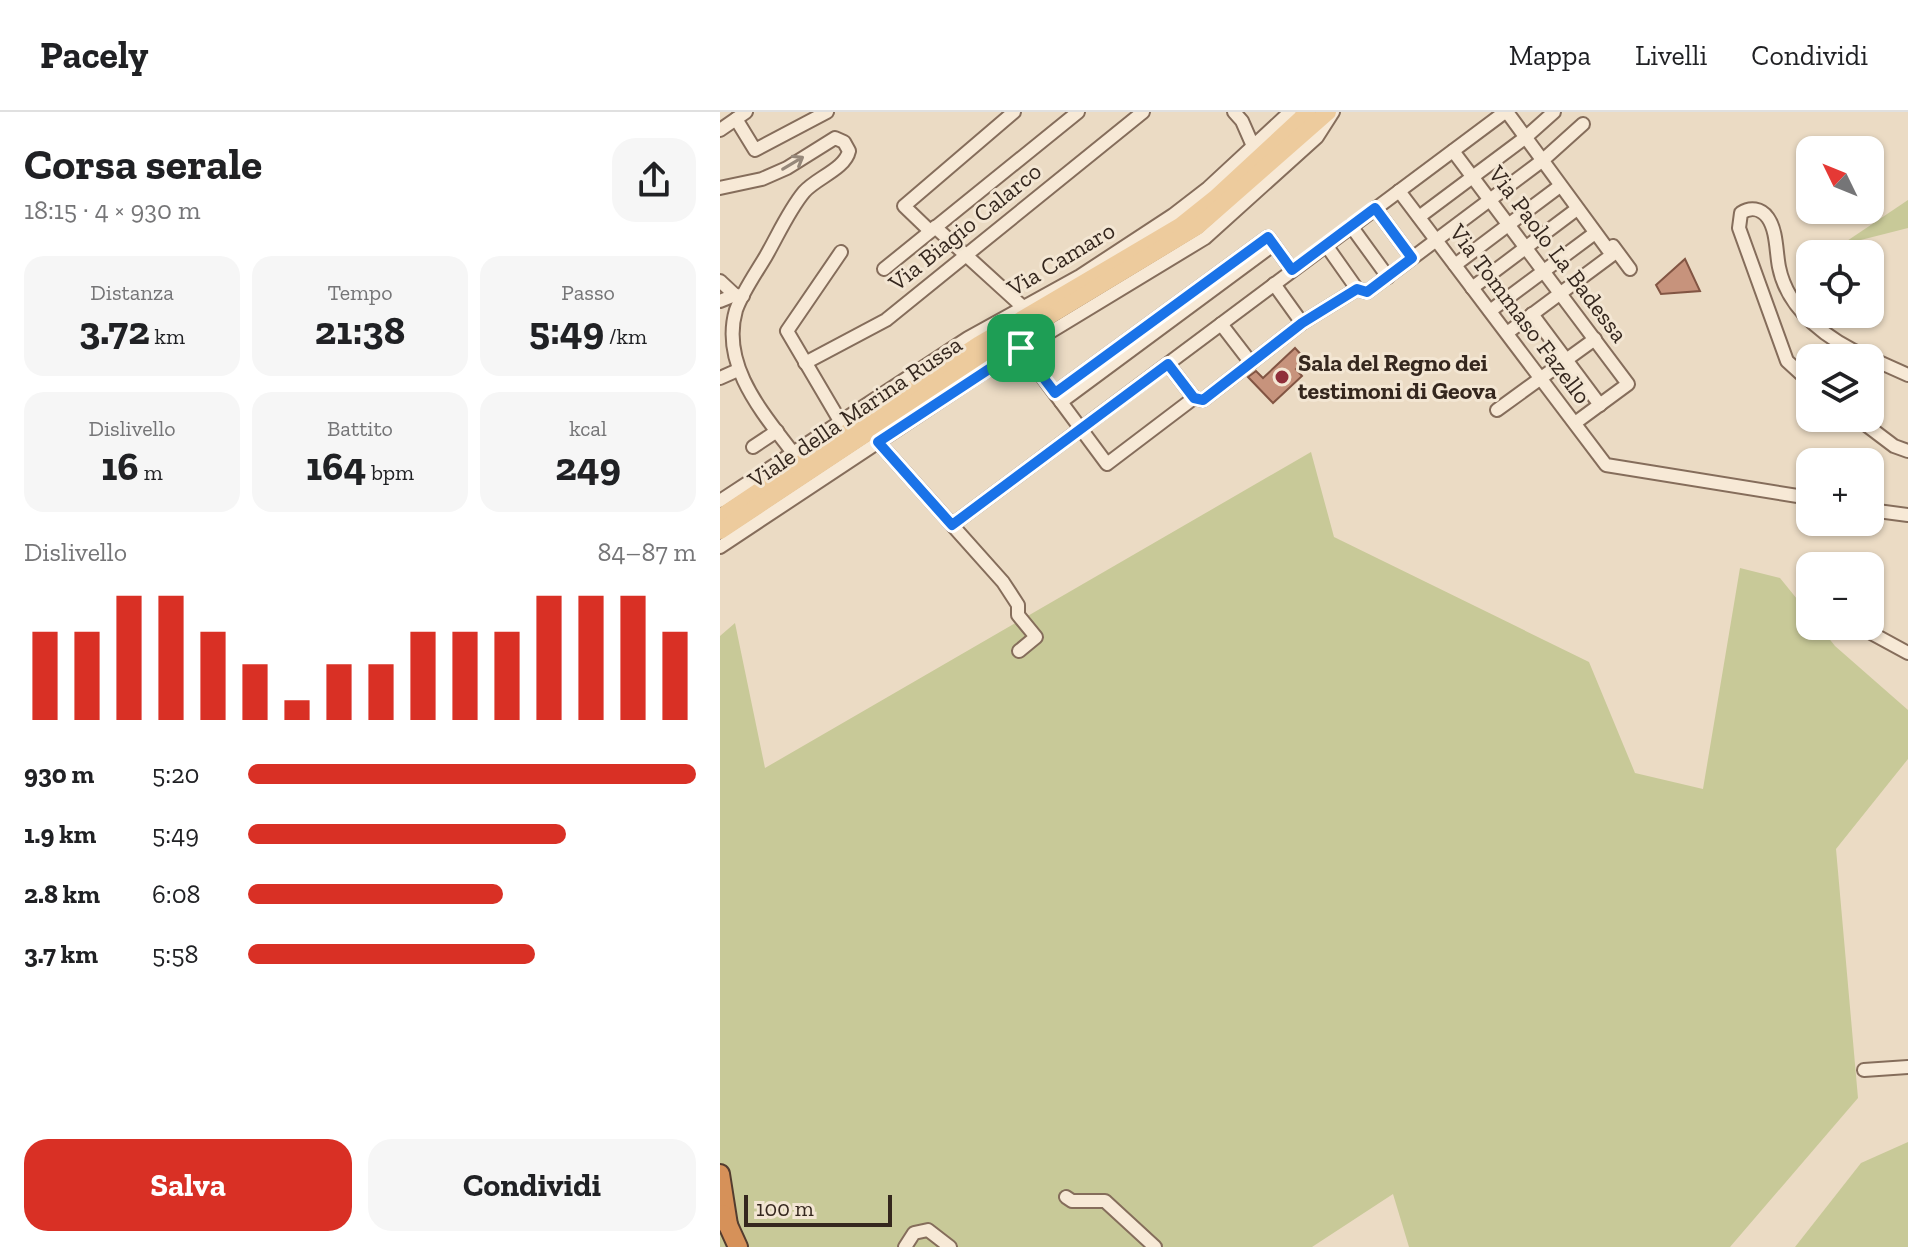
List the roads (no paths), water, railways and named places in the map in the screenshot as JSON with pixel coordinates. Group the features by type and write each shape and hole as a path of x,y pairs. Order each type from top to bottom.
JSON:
{"highway":[{"path":"720,1174 728,1225"},
{"path":"720,1208 738,1247"}],"main road":[{"name":"Viale della Marina Russa","path":"720,517 978,345 1180,226 1308,112"},
{"name":"Viale della Marina Russa","path":"720,531 985,355 1197,227 1330,112"}],"street":[{"path":"720,130 741,115 755,150 827,112"},
{"path":"1014,112 904,206 965,254 1024,308"},
{"path":"884,269 1078,112"},
{"name":"Via Biagio Calarco","path":"805,363 886,320 1143,112"},
{"path":"1234,112 1246,128 1253,146"},
{"name":"Via Camaro","path":"720,501 968,338 1080,276 1186,206 1290,112"},
{"path":"720,547 1021,348 1205,238 1317,137 1330,112"},
{"path":"952,525 1506,112 1612,255 1507,333"},
{"path":"1419,217 1526,137 1554,112"},
{"path":"1326,245 1357,289 1367,292 1543,160 1583,124"},
{"path":"720,188 762,179 787,168 835,138 844,142 849,151 845,161 815,181 801,196 739,296 733,322 738,370 745,387 793,453"},
{"name":"Via Paolo La Badessa","path":"1453,151 1628,384 1600,405"},
{"path":"1543,160 1552,165 1630,269"},
{"path":"1455,265 1560,186"},
{"name":"Via Tommaso Fazello","path":"1399,191 1606,465 1796,496"},
{"path":"1375,208 1412,258"},
{"path":"1472,288 1577,209"},
{"path":"1796,369 1787,361 1738,223 1741,213 1748,209 1759,210 1769,220 1782,280 1805,315 1828,337 1842,344"},
{"path":"1351,226 1388,277"},
{"path":"1490,311 1595,233"},
{"path":"1058,398 1273,245 1292,270"},
{"path":"840,421 787,331 841,252"},
{"path":"720,281 739,296"},
{"path":"1274,284 1302,323"},
{"path":"1168,364 1194,398 1203,400 1302,323 1357,289"},
{"path":"720,301 739,296"},
{"path":"1532,314 1600,405 1575,423"},
{"path":"720,327 733,322"},
{"path":"1221,324 1251,363"},
{"path":"1497,410 1595,339"},
{"path":"720,352 734,347"},
{"path":"1021,348 1107,464 1194,398"},
{"path":"1884,364 1908,375"},
{"path":"720,378 738,370"},
{"path":"753,447 777,431"},
{"path":"1876,432 1894,446 1908,451"},
{"path":"878,442 1003,582 1018,605 1018,615 1036,637 1019,651"},
{"path":"1884,512 1908,515"},
{"path":"1884,640 1908,653"},
{"path":"1864,1070 1908,1067"},
{"path":"1066,1197 1072,1201 1105,1201 1155,1247"},
{"path":"905,1247 914,1233 928,1230 950,1247"}],"place":[{"name":"Sala del Regno dei testimoni di Geova","path":"1282,377"}]}
